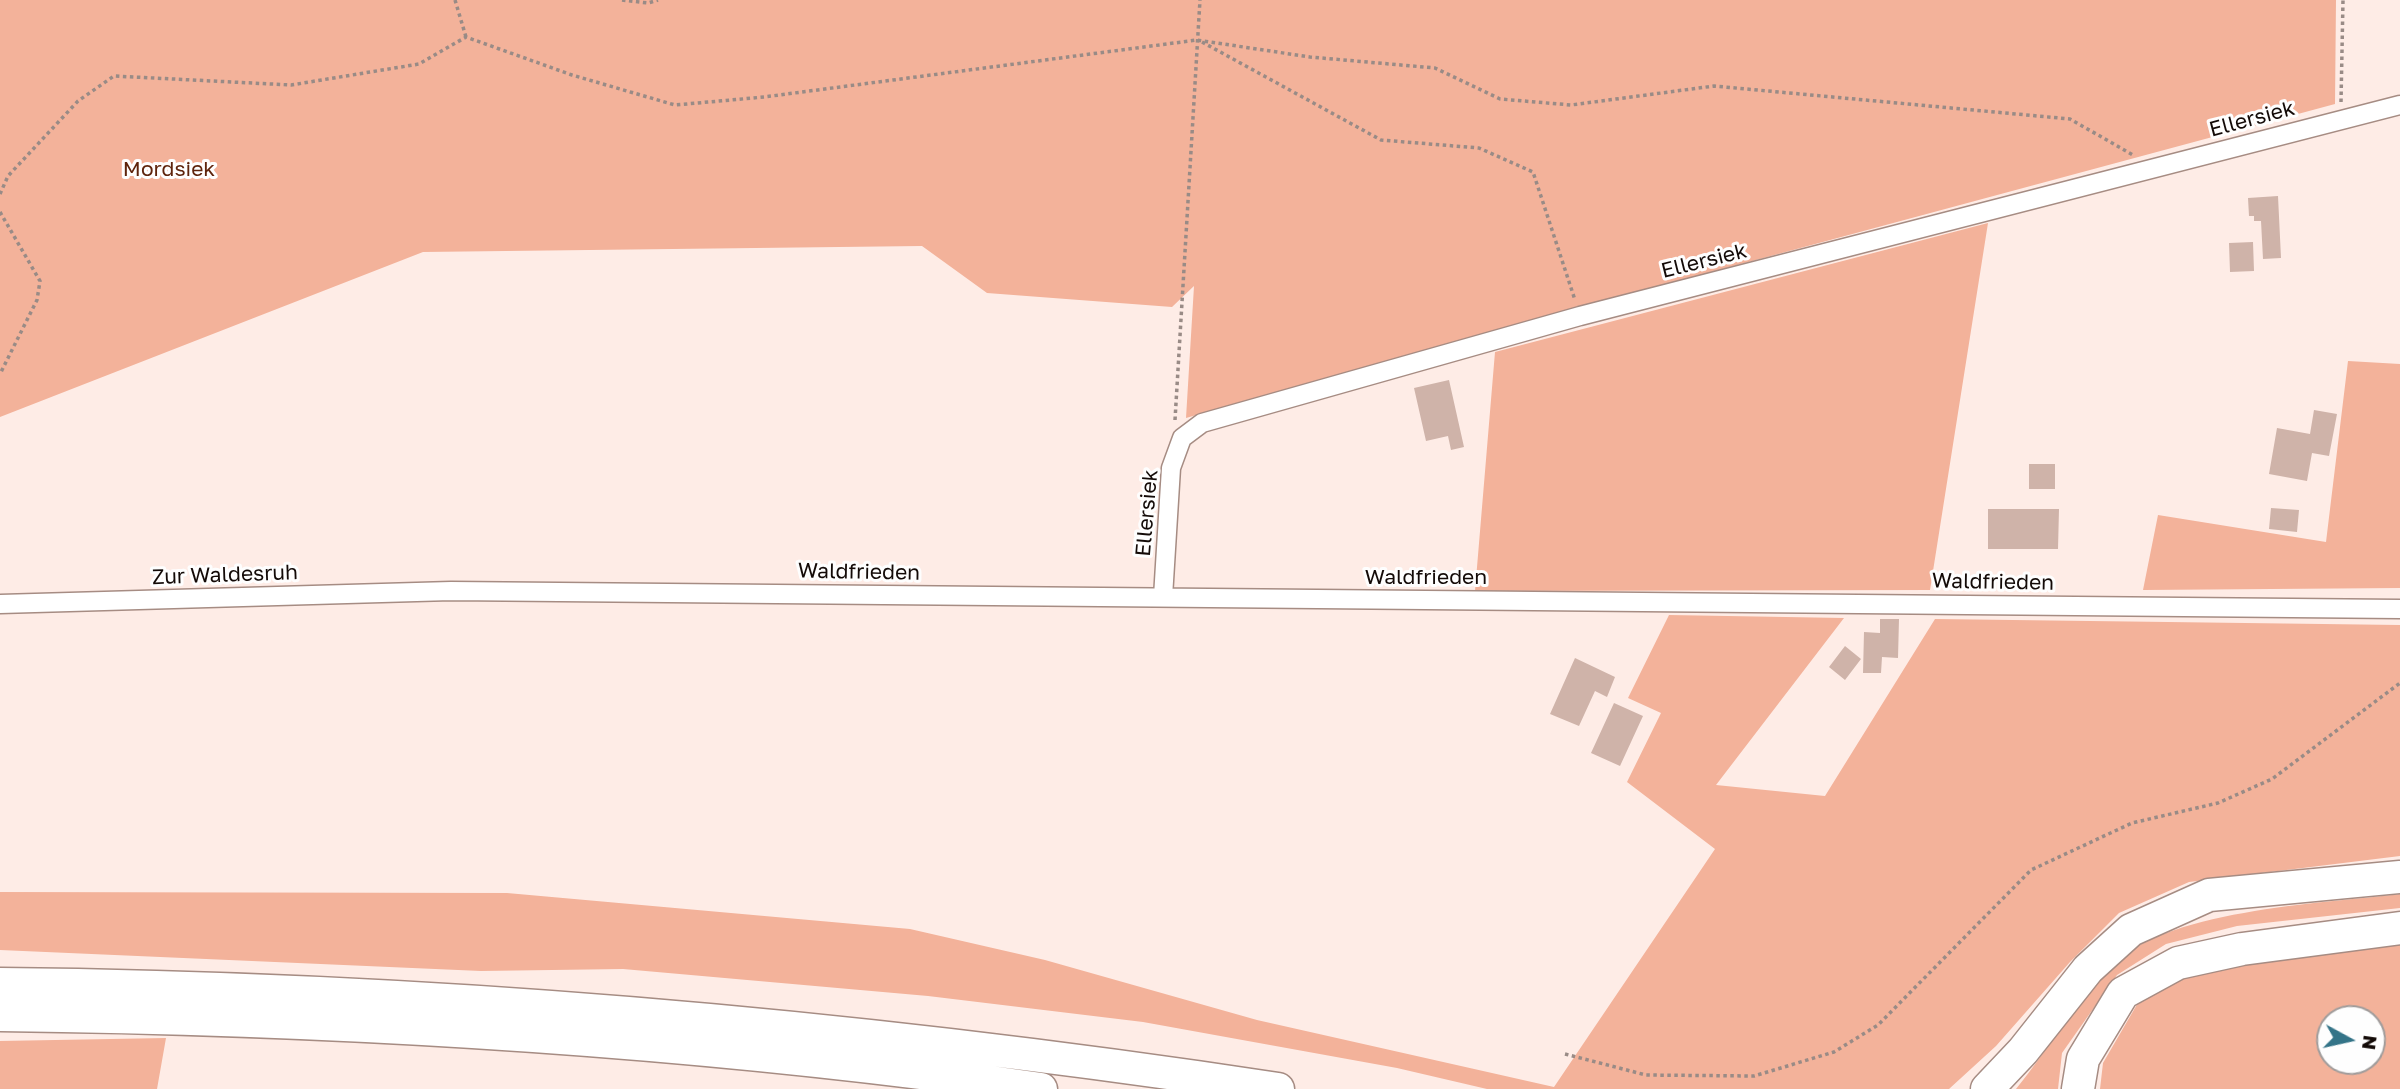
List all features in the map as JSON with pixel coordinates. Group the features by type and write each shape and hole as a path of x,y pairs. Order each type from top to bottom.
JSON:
{"highway":[{"path":"1987,1089 2023,1051 2088,969 2132,930 2209,895 2400,877"},
{"path":"2078,1089 2083,1059 2123,993 2178,963 2242,950 2400,928"},
{"path":"0,984 346,992 570,1007 775,1025 992,1049 1278,1089"},
{"path":"0,1016 344,1026 568,1039 786,1059 1041,1089"}],"street":[{"name":"Ellersiek","path":"1163,597 1171,468 1182,438 1202,423 1580,316 2156,169 2341,118 2400,105"},
{"name":"Waldfrieden","path":"451,591 2400,609"},
{"name":"Zur Waldesruh","path":"0,603 451,591"}],"path":[{"path":"457,0 466,37"},
{"path":"622,0 648,4 657,0"},
{"path":"1182,438 1175,426 1200,0"},
{"path":"2341,118 2343,0"},
{"path":"0,194 8,176 78,101 114,76 291,85 419,64 466,37 572,75 675,105 765,97 1197,40 1310,57 1435,68 1500,99 1559,104 1714,86 2070,119 2156,169"},
{"path":"1197,40 1381,140 1479,148 1533,172 1580,316"},
{"path":"0,212 40,281 37,300 0,374"},
{"path":"1564,1054 1646,1075 1755,1076 1834,1052 1878,1024 2031,870 2132,823 2218,803 2272,779 2400,683"}],"green space":[{"name":"Mordsiek","path":"0,0 2336,0 2335,104 1470,337 1186,418 1194,286 1172,307 987,293 922,246 423,252 0,417"},
{"path":"1988,223 1930,590 1475,591 1495,352"},
{"path":"2348,361 2400,364 2400,588 2143,590 2158,515 2326,542"},
{"path":"1669,615 1844,618 1716,785 1825,796 1935,619 2400,625 2400,856 2189,882 2119,913 2070,962 1996,1046 1949,1089 1487,1089 1397,1068 1143,1022 928,996 623,969 481,971 0,950 0,892 507,893 910,929 1045,960 1257,1020 1554,1087 1715,849 1627,782 1661,713 1628,698"},
{"path":"2400,894 2400,908 2237,926 2166,944 2117,975 2062,1053 2058,1089 2016,1089 2094,984 2106,970 2131,950 2164,934 2244,913"},
{"path":"2400,940 2400,1089 2100,1089 2103,1063 2139,1001 2184,976 2244,961"},
{"path":"166,1038 157,1089 0,1089 0,1041"}],"building":[{"path":"2278,196 2281,258 2263,259 2261,221 2254,221 2254,216 2249,216 2248,198"},
{"path":"2253,242 2254,271 2230,272 2229,243"},
{"path":"1449,380 1464,447 1451,450 1448,436 1426,441 1414,388"},
{"path":"2314,410 2337,414 2329,456 2312,453 2307,481 2269,474 2277,428 2310,434"},
{"path":"2029,464 2055,464 2055,489 2029,489"},
{"path":"2271,508 2299,510 2297,532 2269,529"},
{"path":"1988,509 2059,509 2058,549 1988,549"},
{"path":"1880,619 1899,619 1898,658 1882,657 1881,673 1863,673 1864,632 1880,633"},
{"path":"1845,646 1861,659 1845,680 1829,667"},
{"path":"1575,658 1615,677 1607,697 1595,691 1579,726 1550,714"},
{"path":"1614,703 1643,716 1620,766 1591,753"}]}
